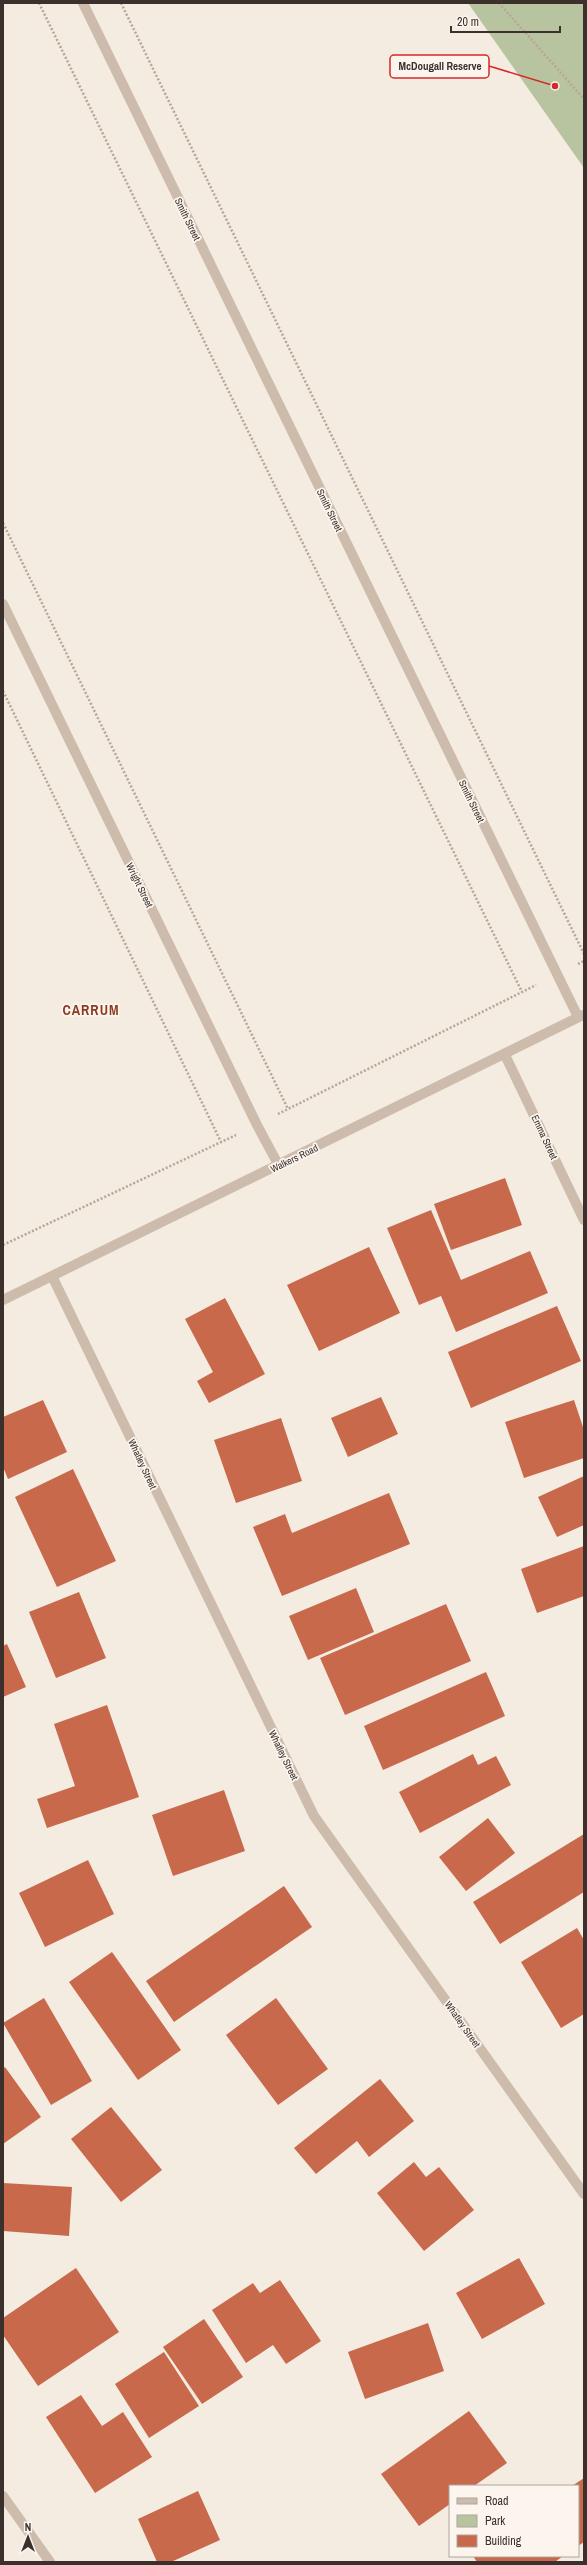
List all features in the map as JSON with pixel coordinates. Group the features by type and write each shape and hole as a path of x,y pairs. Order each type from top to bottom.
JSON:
{"street":[{"name":"Smith Street","path":"83,3 557,975 581,1016"},
{"name":"Wright Street","path":"3,604 257,1125 279,1166"},
{"name":"Walkers Road","path":"3,1300 505,1055 581,1016"},
{"name":"Emma Street","path":"505,1055 584,1220"},
{"name":"Whatley Street","path":"52,1276 314,1816 584,2194"},
{"path":"3,2496 50,2562"}],"path":[{"path":"39,3 522,992"},
{"path":"121,3 584,954"},
{"path":"499,3 584,99"},
{"path":"3,523 288,1109"},
{"path":"3,691 221,1142"},
{"path":"3,1245 257,1125 584,962"}],"green space":[{"path":"468,3 584,3 584,168"}],"building":[{"path":"505,1178 522,1225 451,1250 434,1204"},
{"path":"431,1210 461,1280 530,1251 548,1293 456,1332 441,1296 419,1305 387,1228"},
{"path":"369,1247 400,1313 319,1351 287,1285"},
{"path":"225,1298 265,1374 209,1403 197,1381 213,1372 185,1319"},
{"path":"557,1306 581,1361 471,1408 448,1352"},
{"path":"381,1397 398,1434 348,1457 331,1418"},
{"path":"43,1400 67,1452 8,1479 3,1467 3,1417"},
{"path":"574,1400 584,1430 584,1458 524,1478 505,1422"},
{"path":"281,1418 302,1481 236,1503 214,1440"},
{"path":"73,1469 116,1561 57,1587 15,1497"},
{"path":"584,1476 584,1525 557,1537 538,1497"},
{"path":"389,1493 410,1544 282,1596 253,1527 285,1514 292,1533"},
{"path":"584,1546 584,1596 537,1613 521,1569"},
{"path":"356,1588 374,1632 308,1660 289,1616"},
{"path":"79,1592 106,1658 56,1678 29,1612"},
{"path":"446,1604 471,1661 345,1715 320,1658"},
{"path":"7,1644 26,1687 3,1697 3,1646"},
{"path":"486,1672 505,1716 383,1770 364,1726"},
{"path":"107,1705 139,1797 47,1828 37,1799 75,1786 54,1724"},
{"path":"473,1754 478,1765 496,1756 511,1785 420,1833 399,1792"},
{"path":"224,1790 245,1851 173,1876 152,1815"},
{"path":"488,1818 515,1853 466,1891 439,1857"},
{"path":"584,1834 584,1892 500,1944 473,1902"},
{"path":"88,1860 114,1914 45,1947 19,1893"},
{"path":"284,1886 312,1927 174,2022 146,1981"},
{"path":"577,1928 584,1940 584,2014 561,2028 521,1962"},
{"path":"112,1952 181,2050 138,2080 69,1982"},
{"path":"44,1998 92,2081 51,2105 3,2023"},
{"path":"276,1998 328,2069 278,2105 226,2035"},
{"path":"5,2067 41,2117 3,2144 3,2069"},
{"path":"380,2079 414,2121 369,2157 357,2141 316,2174 294,2148"},
{"path":"111,2107 162,2170 121,2202 71,2139"},
{"path":"414,2162 426,2177 439,2167 474,2210 424,2251 377,2193"},
{"path":"3,2183 72,2187 69,2236 3,2231"},
{"path":"519,2258 545,2304 482,2339 456,2293"},
{"path":"76,2268 119,2332 38,2386 3,2335 3,2318"},
{"path":"280,2280 321,2341 286,2364 273,2345 246,2363 212,2310 253,2283 260,2293"},
{"path":"204,2319 243,2377 202,2404 163,2347"},
{"path":"428,2323 444,2371 365,2399 348,2352"},
{"path":"164,2352 199,2406 149,2438 115,2384"},
{"path":"81,2395 102,2426 123,2412 152,2457 95,2493 46,2417"},
{"path":"469,2411 507,2463 475,2485 449,2485 449,2505 419,2526 381,2474"},
{"path":"584,2478 584,2542 579,2545 579,2485 574,2485"},
{"path":"198,2491 220,2540 171,2562 157,2562 138,2519"},
{"path":"474,2557 562,2557 555,2562 477,2562"}],"place":[{"name":"McDougall Reserve","path":"555,86"}],"district":[{"name":"CARRUM","path":"91,1010"}]}
